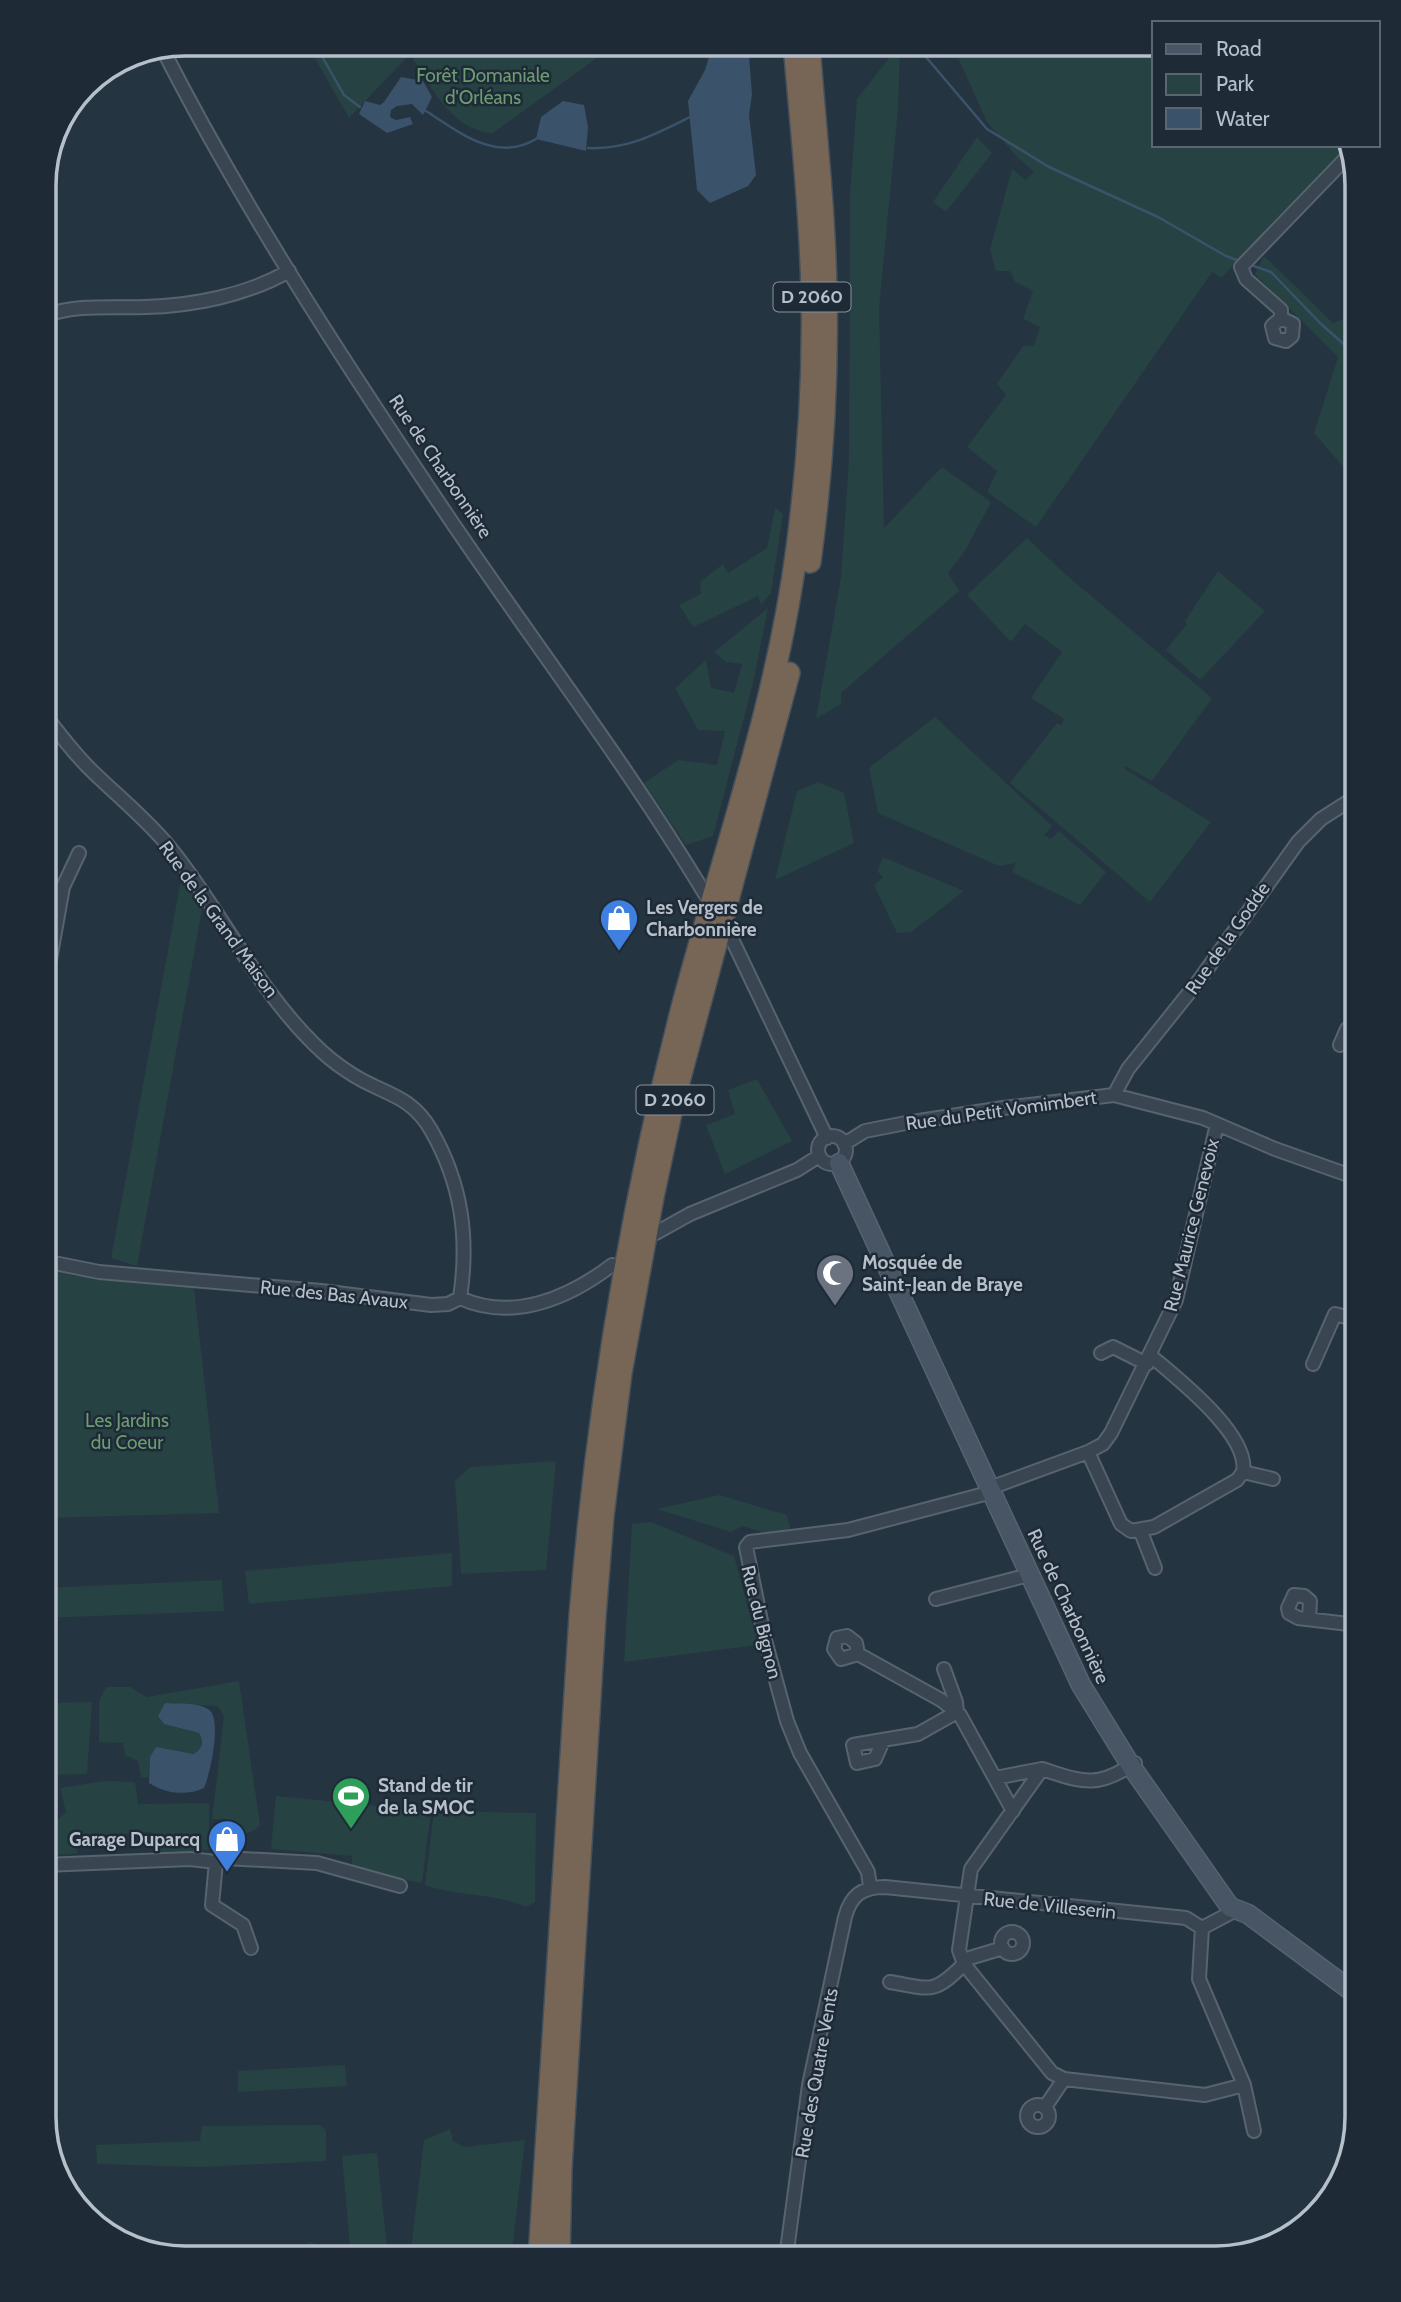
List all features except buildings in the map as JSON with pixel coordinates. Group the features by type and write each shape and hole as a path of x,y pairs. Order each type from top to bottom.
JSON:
{"highway":[{"name":"D 2060","path":"540,2246 588,1511 608,1353 631,1222 652,1131 768,699 797,551 807,461 812,291 795,56"},
{"name":"D 2060","path":"558,2246 595,1616 603,1516 621,1373 650,1210 673,1104 785,690 810,563 818,498 824,428 826,292 810,56"}],"street":[{"name":"Rue de Charbonnière","path":"167,57 207,137 289,271 437,500 663,825 705,894"},
{"path":"1281,318 1281,310 1246,279 1244,263 1343,161"},
{"path":"56,312 94,306 180,305 214,299 289,271"},
{"name":"Rue de la Grand Maison","path":"56,729 85,764 169,846 209,899 251,971 314,1044 347,1072 400,1097 422,1115 456,1185 464,1216 466,1240 460,1298"},
{"name":"Rue de la Godde","path":"1114,1096 1128,1069 1200,979 1297,842 1321,819 1345,804"},
{"path":"56,926 63,887 79,853"},
{"path":"729,933 827,1138"},
{"path":"1340,1045 1345,1034"},
{"name":"Rue du Petit Vomimbert","path":"844,1144 865,1131 906,1123 1003,1108 1114,1096 1174,1108 1345,1174"},
{"name":"Rue Maurice Genevoix","path":"991,1490 1088,1452 1108,1439 1149,1360 1176,1300 1217,1124"},
{"path":"827,1138 839,1138 844,1144 845,1157 839,1163 825,1163 819,1156 820,1143 827,1138"},
{"path":"656,1233 690,1214 797,1170 819,1156"},
{"name":"Rue de Charbonnière","path":"839,1163 1081,1685 1230,1907 1248,1914 1345,1986"},
{"name":"Rue des Bas Avaux","path":"56,1263 99,1272 321,1291 431,1305 448,1304 460,1298 478,1306 504,1309 548,1301 585,1286 612,1265"},
{"path":"1313,1364 1335,1314 1345,1317"},
{"path":"1088,1452 1121,1524 1130,1531 1142,1532 1237,1480 1243,1472 1241,1454 1219,1419 1149,1360 1113,1347 1101,1353"},
{"path":"1243,1472 1273,1479"},
{"name":"Rue du Bignon","path":"864,1890 862,1861 800,1753 787,1721 747,1564 746,1547 750,1542 848,1530 991,1490"},
{"path":"1142,1532 1155,1568"},
{"path":"936,1599 1029,1575"},
{"path":"1309,1619 1345,1624"},
{"path":"858,1654 941,1700 957,1712 1013,1811"},
{"path":"944,1669 957,1712"},
{"path":"882,1742 918,1734 957,1712"},
{"path":"995,1778 1042,1769 1086,1783 1134,1764"},
{"path":"1042,1769 971,1869 959,1950 963,1962 1052,2073 1064,2079 1205,2095 1244,2085"},
{"path":"56,1865 190,1859 216,1862 225,1858 294,1860 400,1886"},
{"path":"216,1862 212,1905 243,1925 251,1948"},
{"name":"Rue de Villeserin","path":"864,1890 967,1896 1186,1918 1202,1928"},
{"name":"Rue des Quatre Vents","path":"788,2246 809,2085 845,1917 849,1903 864,1890"},
{"path":"1236,1910 1202,1928 1199,1979 1244,2085 1254,2131"},
{"path":"890,1982 934,1989 944,1983 963,1962 1003,1948"},
{"path":"1045,2107 1064,2079"}],"green space":[{"name":"Forêt Domaniale d'Orléans","path":"314,56 408,56 349,118"},
{"name":"Forêt Domaniale d'Orléans","path":"411,56 599,56 493,133 465,124 454,116 434,93"},
{"path":"891,56 900,56 898,109 879,309 884,528 942,467 991,502 965,551 948,573 959,591 841,693 841,704 816,719 841,577 849,460 850,195 857,99"},
{"path":"957,56 1152,56 1152,147 1339,147 1341,154 1221,278 1212,272 1036,527 987,492 997,471 967,447 1006,395 997,384 1023,346 1034,346 1040,327 1023,319 1033,291 1015,282 1010,271 996,271 990,250 1012,169 1026,180 1034,172 987,122"},
{"path":"977,137 992,153 946,212 933,202"},
{"path":"1264,256 1333,323 1345,319 1345,469 1314,433 1338,357 1255,274"},
{"path":"775,508 783,514 771,593 761,605 758,596 693,627 679,605 701,594 700,582 723,564 728,573 767,548"},
{"path":"1027,538 1063,572 1212,698 1152,781 1125,766 1125,769 1211,822 1150,902 1010,783 1057,723 1061,725 1064,719 1031,698 1062,652 1025,624 1011,642 967,595"},
{"path":"1218,571 1265,611 1200,680 1166,650 1187,624 1185,621"},
{"path":"768,608 753,683 713,836 686,845 644,783 678,760 717,765 725,731 698,730 675,688 706,660 711,688 734,693 742,664 726,662 714,652"},
{"path":"935,717 1052,826 1044,835 1051,839 1059,831 1106,872 1080,905 1012,872 1016,863 999,866 878,813 869,768"},
{"path":"818,782 844,793 854,843 775,880 797,791"},
{"path":"883,857 964,891 911,932 897,933 874,885 883,877 877,871"},
{"path":"181,880 203,904 137,1266 111,1258"},
{"path":"757,1079 792,1141 725,1174 706,1125 735,1114 728,1090"},
{"name":"Les Jardins du Coeur","path":"56,1272 194,1288 219,1513 56,1518"},
{"path":"556,1461 546,1570 461,1574 455,1481 470,1467"},
{"path":"719,1495 787,1515 791,1532 774,1536 743,1526 731,1532 657,1509"},
{"path":"651,1522 734,1556 758,1645 624,1662 632,1524"},
{"path":"452,1553 452,1586 249,1604 245,1571"},
{"path":"222,1580 224,1611 56,1618 56,1587"},
{"path":"239,1681 260,1825 250,1832 229,1831 226,1819 212,1819 224,1717 218,1706 164,1703 164,1724 199,1733 202,1745 194,1754 156,1747 150,1757 149,1777 141,1778 138,1761 125,1755 123,1743 99,1742 99,1701 106,1687 130,1687 147,1697"},
{"path":"92,1702 87,1774 56,1775 56,1703"},
{"path":"104,1781 135,1782 138,1804 209,1803 209,1850 153,1854 151,1832 78,1837 77,1853 56,1854 56,1822 66,1812 60,1788"},
{"name":"Stand de tir de la SMOC","path":"276,1796 431,1811 422,1883 374,1875 352,1867 352,1856 271,1849"},
{"path":"434,1811 536,1813 535,1902 526,1907 500,1899 425,1885"},
{"path":"345,2065 347,2086 238,2092 238,2071"},
{"path":"320,2125 326,2130 326,2161 200,2167 97,2164 96,2145 200,2141 202,2126"},
{"path":"450,2129 453,2141 465,2147 525,2140 512,2246 411,2246 424,2140"},
{"path":"377,2153 387,2246 350,2246 342,2156"},
{"path":"310,2242 320,2246 304,2246"}],"water":[{"path":"709,56 749,56 752,94 749,115 756,175 748,186 710,203 697,190 688,101"},
{"path":"401,77 423,81 432,97 423,115 412,104 397,106 391,110 390,117 396,120 410,117 413,124 387,133 359,114 365,101 380,105 384,102"},
{"path":"563,101 584,105 588,127 586,151 536,139 541,117"},
{"path":"165,1703 198,1705 212,1714 215,1723 214,1747 204,1788 176,1793 149,1783 150,1757 156,1747 194,1754 202,1745 199,1733 164,1724 158,1716"}],"waterway":[{"path":"322,56 344,95 360,107"},
{"path":"925,56 987,129 1049,167 1158,217 1226,256 1242,262"},
{"path":"426,111 478,142 492,146 521,146 536,139"},
{"path":"588,148 628,144 690,117"},
{"path":"1251,265 1271,272 1345,345"}],"place":[{"name":"Les Vergers de Charbonnière","path":"619,952"},
{"name":"Mosquée de Saint-Jean de Braye","path":"835,1307"},
{"name":"Stand de tir de la SMOC","path":"351,1830"},
{"name":"Garage Duparcq","path":"227,1873"}]}
